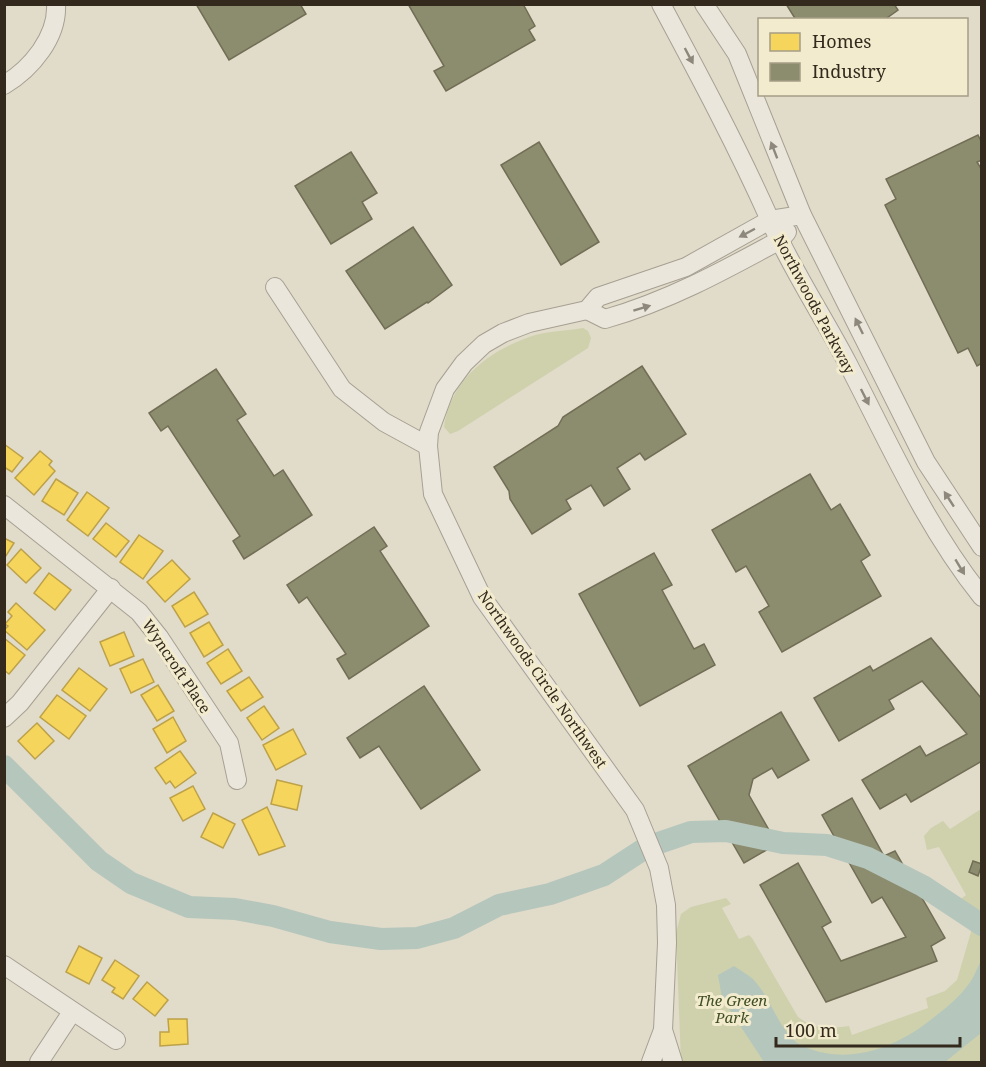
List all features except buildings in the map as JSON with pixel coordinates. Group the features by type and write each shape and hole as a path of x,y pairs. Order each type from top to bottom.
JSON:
{"street":[{"path":"4,85 21,75 42,50 57,14 56,4"},
{"name":"Northwoods Parkway","path":"661,4 711,96 780,240 846,361 904,476 966,578 981,597"},
{"name":"Northwoods Parkway","path":"704,4 737,54 802,214 926,462 981,547"},
{"name":"Northwoods Circle Northwest","path":"651,1062 663,1030 667,924 659,868 635,810 482,597 433,494 428,446 429,432 445,389 464,363 484,344 503,333 529,323 587,310 598,297 686,267 770,220 802,214"},
{"name":"Northwoods Circle Northwest","path":"587,310 605,319 648,306 694,286 780,240 802,214"},
{"path":"275,287 342,389 384,422 428,446"},
{"name":"Wyncroft Place","path":"4,505 139,612 159,637 229,743 237,780"},
{"path":"4,718 20,703 111,588"},
{"path":"4,965 116,1040"},
{"path":"39,1062 72,1012"},
{"name":"Northwoods Circle Northwest","path":"663,1030 673,1062"}],"green space":[{"path":"583,328 588,331 591,338 588,348 458,431 450,434 444,427 455,395 474,369 487,359 516,342 532,336"},
{"name":"The Green Park","path":"981,809 981,1060 978,1062 681,1062 676,933 681,914 691,907 726,898 731,904 722,908 739,939 749,935 752,938 798,1017 804,1021 822,1028 849,1026 852,1035 928,1008 926,998 945,991 957,980 971,932 969,921 958,901 966,895 939,847 927,850 924,836 931,828 943,821 950,829"}],"shaded area":[{"path":"981,961 981,1033 945,1062 764,1062 722,998 718,975 734,966 753,979 784,1028 797,1043 831,1054 848,1055 881,1048 898,1041 928,1022 964,990"}],"waterway":[{"path":"4,766 99,861 131,883 189,907 235,909 273,916 330,932 381,939 417,938 454,928 499,905 550,894 604,875 647,847 691,832 726,831 783,843 827,845 868,858 923,886 982,925"}]}
